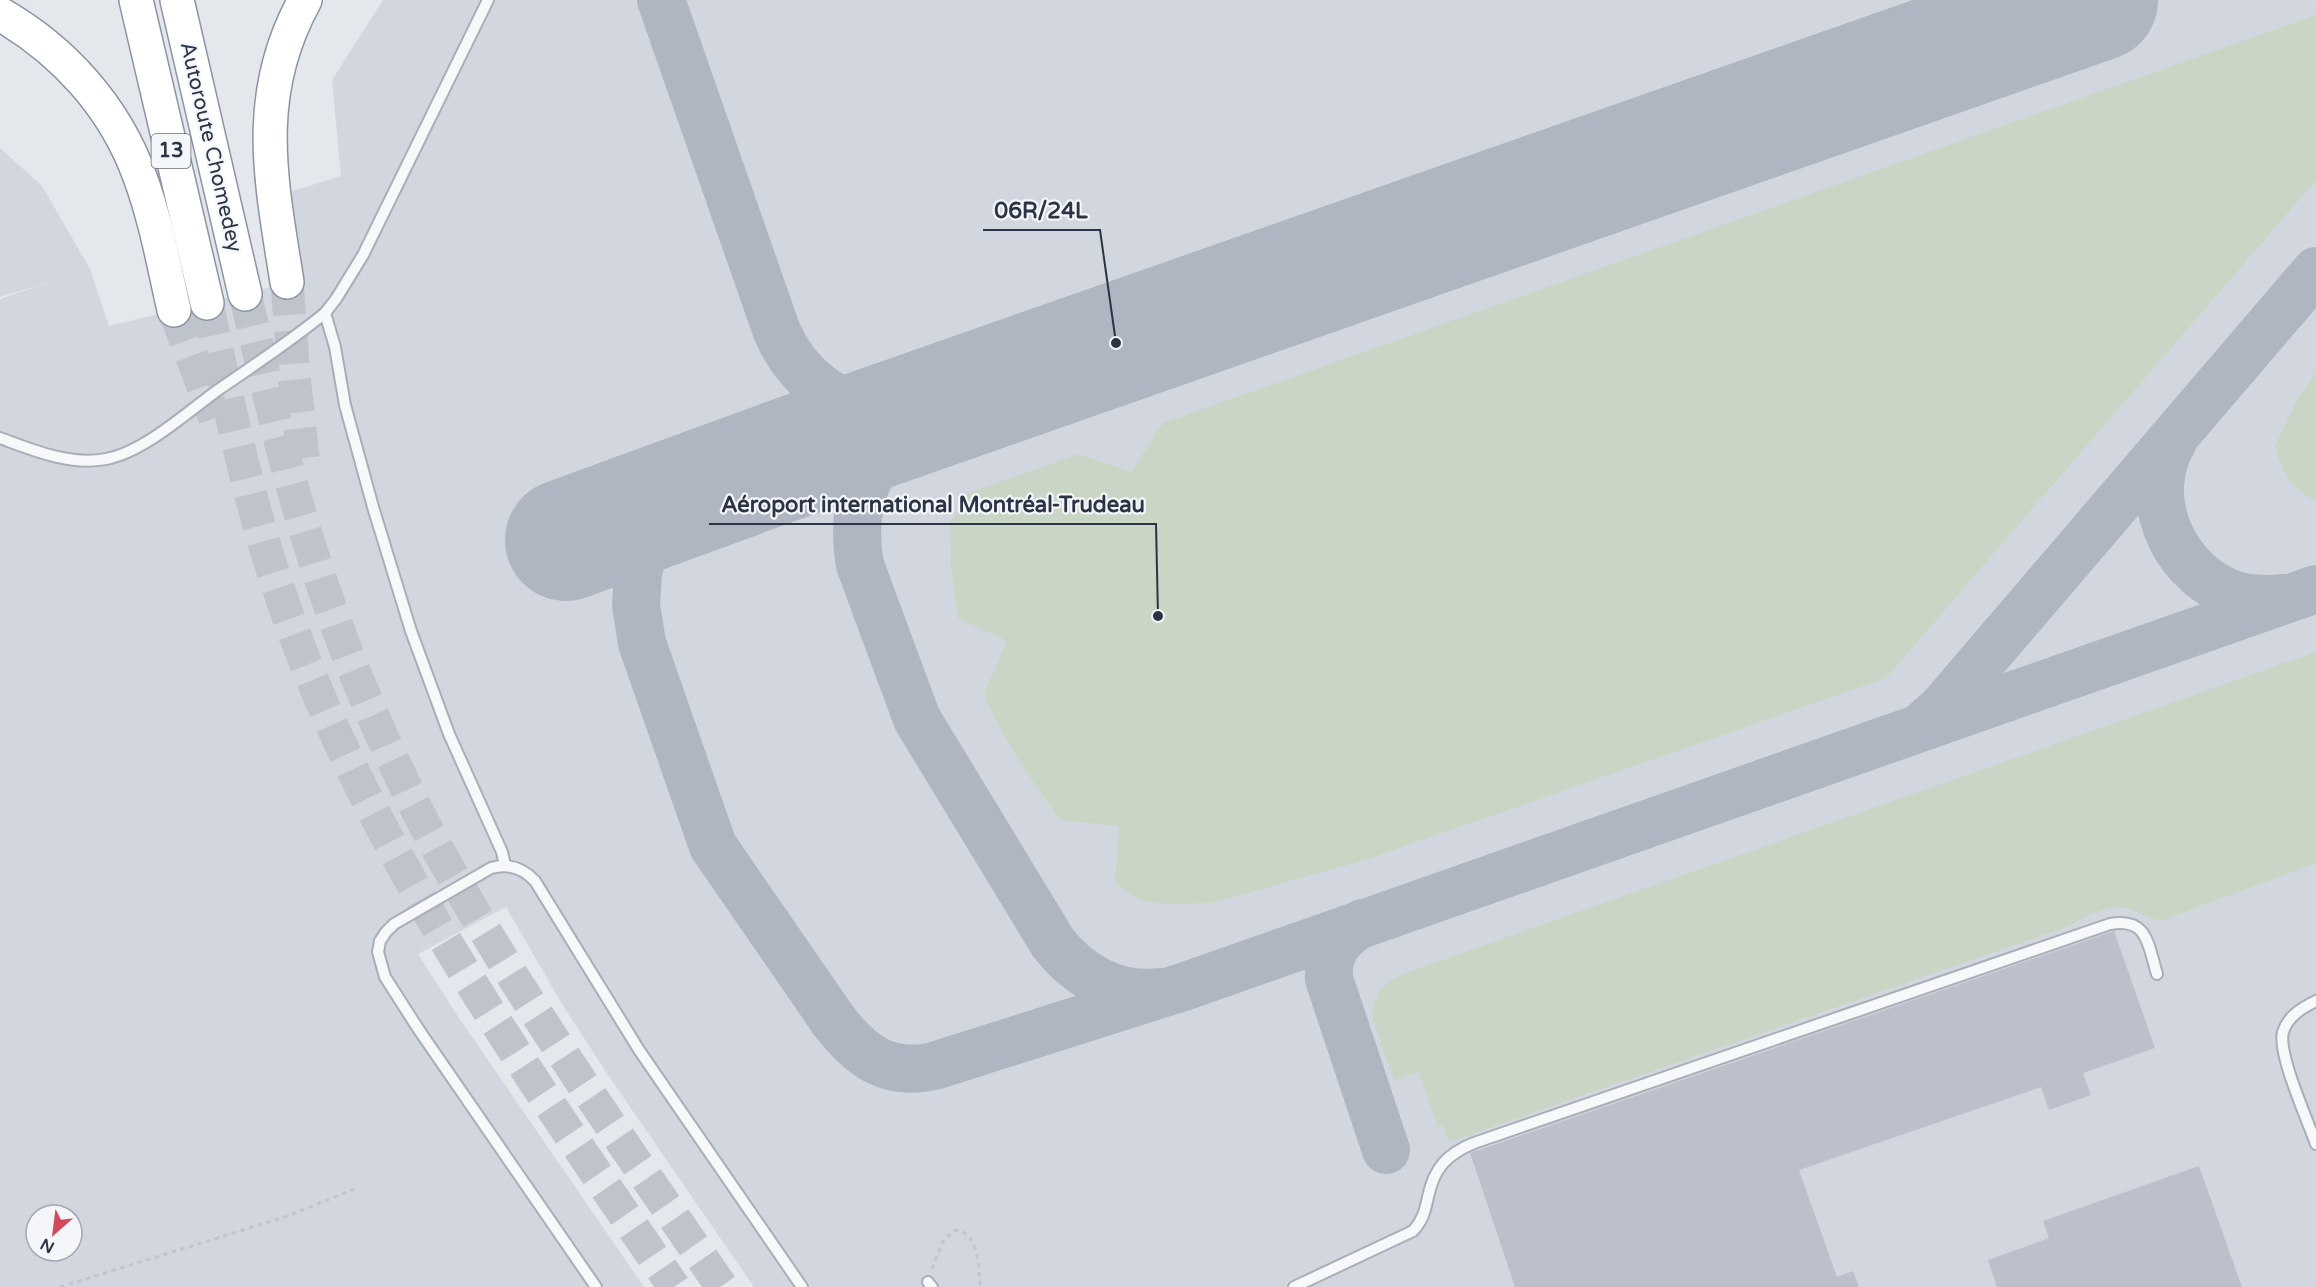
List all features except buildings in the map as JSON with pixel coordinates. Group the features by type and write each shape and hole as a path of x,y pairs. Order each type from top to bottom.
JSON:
{"highway":[{"name":"Autoroute Chomedey","path":"136,0 207,303"},
{"name":"Autoroute Chomedey","path":"177,0 245,294"},
{"path":"287,282 270,169 268,127 281,57 305,0"},
{"path":"0,14 48,46 67,64 100,102 116,125 136,167 150,205 174,310"}],"lane":[{"path":"0,438 64,459 93,461 119,456 156,435 325,313 341,292 363,255 488,0"},
{"path":"325,313 335,347 345,405 411,631 449,734 502,852 505,866"},
{"path":"596,1287 419,1030 385,977 380,965 378,952 380,941 394,924 491,868 505,866 520,869 535,881 639,1050 802,1287"},
{"path":"1294,1287 1413,1231 1420,1223 1431,1184 1438,1169 1446,1158 1457,1150 1474,1143 2110,924 2122,922 2138,926 2143,932 2157,974"},
{"path":"2316,1001 2294,1015 2283,1032 2282,1041 2286,1063 2316,1144"}],"path":[{"path":"60,1287 288,1216 354,1190"},
{"path":"930,1284 940,1246 950,1233 956,1230 968,1234 972,1239 980,1287"}],"shaded area":[{"path":"383,0 2316,0 2316,1287 754,1287 608,1075 562,1004 506,907 418,954 457,1015 644,1287 0,1287 0,299 53,281 0,297 0,148 42,186 90,269 109,326 301,280 287,193 341,176 332,80"}],"green space":[{"path":"2316,15 2316,180 1886,678 1365,860 1212,903 1166,904 1140,900 1115,884 1119,826 1060,820 1028,774 1000,727 984,694 1007,641 958,618 951,567 950,524 969,493 1078,454 1131,472 1163,423"},
{"path":"2316,372 2316,500 2300,491 2289,479 2275,446 2298,398"},
{"path":"2316,652 2316,863 2163,920 2124,908 2099,911 2069,926 1449,1142 1443,1126 1438,1127 1419,1072 1394,1080 1372,1016 1373,1005 1381,990 1390,980"}],"taxiway":[{"path":"661,0 776,329 795,362 821,388 855,406 893,411 913,408 946,398"},
{"path":"1925,723 1942,708 2316,271"},
{"path":"1116,343 1093,357 934,420 901,440 874,469 866,486 857,523 857,544 860,565 917,719 1053,943 1074,965 1100,982 1128,991 1158,992"},
{"path":"2173,441 2164,463 2160,485 2161,507 2167,528 2177,548 2190,566 2207,581 2227,592 2254,599 2282,598"},
{"path":"796,456 750,475 675,512 655,529 645,546 638,573 636,605 642,643 713,846 843,1032 864,1053 889,1066 902,1068 917,1069 934,1066 1183,987 2316,589"},
{"path":"1363,923 1348,933 1337,946 1330,961 1329,979 1386,1150"}],"runway":[{"path":"566,540 796,456 2097,0"}],"tunnel":[{"path":"287,282 303,458"},
{"path":"245,294 283,450 320,577 358,680 402,780 472,910 507,967 586,1088 722,1287"},
{"path":"207,303 241,457 261,533 285,608 321,700 362,788 457,960 563,1125 674,1287"},
{"path":"174,310 215,418"}],"place":[{"name":"06R/24L","path":"1116,343"},
{"name":"Aéroport international Montréal-Trudeau","path":"1158,616"}]}
